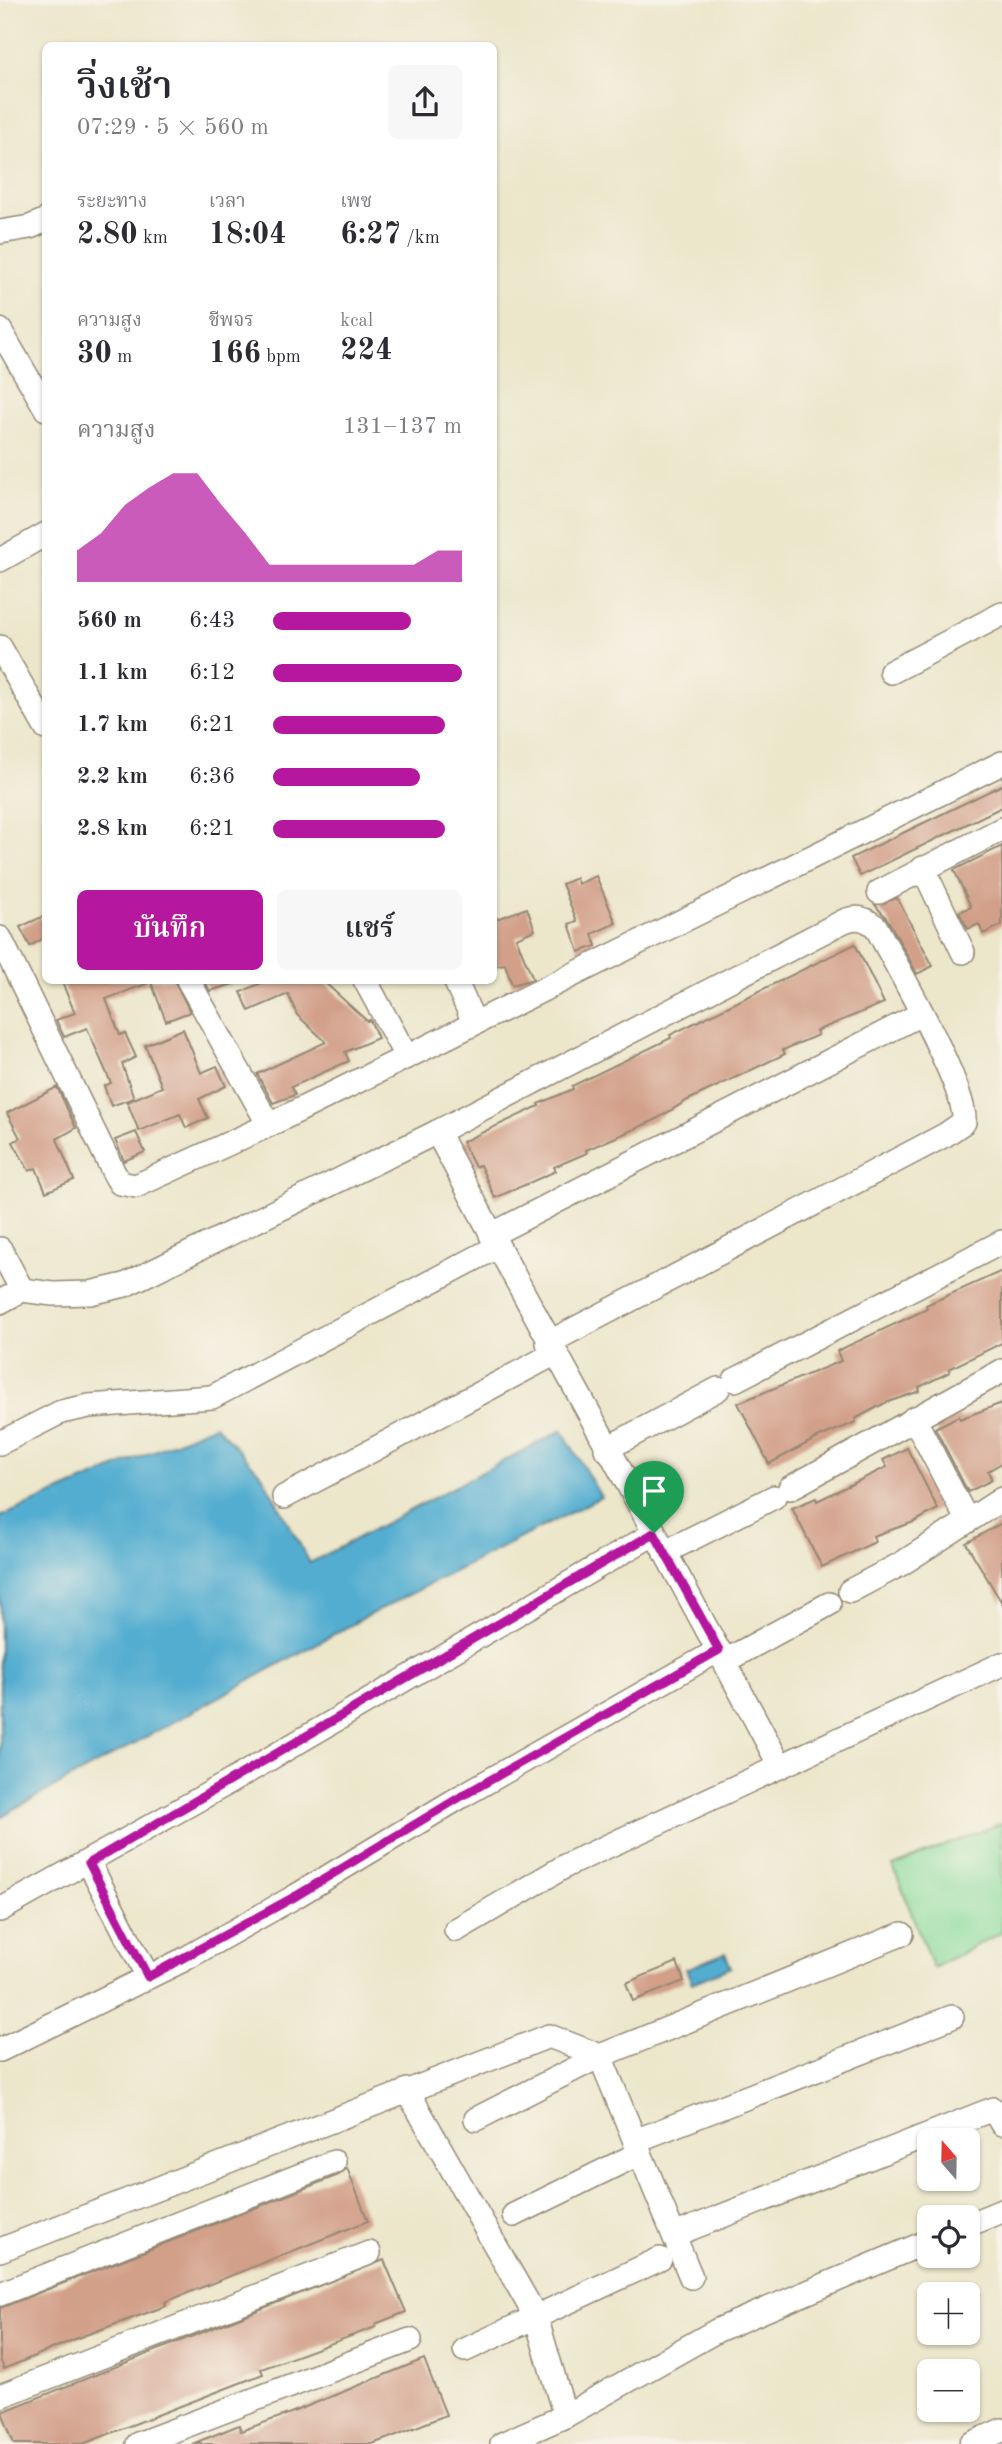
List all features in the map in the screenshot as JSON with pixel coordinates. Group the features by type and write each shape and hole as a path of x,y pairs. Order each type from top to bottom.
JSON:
{"street":[{"path":"0,232 30,227 42,222"},
{"path":"0,330 42,398"},
{"path":"0,560 42,536"},
{"path":"891,672 1002,614"},
{"path":"0,647 42,720"},
{"path":"0,938 120,1183 136,1186 269,1125 1002,764"},
{"path":"879,892 1002,829"},
{"path":"923,868 962,952"},
{"path":"0,1302 22,1290 53,1294 90,1293 125,1285 437,1132 854,917 866,918 876,927 963,1102 964,1122 284,1497"},
{"path":"190,984 269,1125"},
{"path":"367,984 406,1056"},
{"path":"457,984 474,1022"},
{"path":"0,1443 61,1412 89,1406 212,1397 494,1241 921,1014"},
{"path":"437,1132 551,1348 660,1542 780,1766"},
{"path":"606,1449 1002,1242"},
{"path":"0,1249 22,1290"},
{"path":"0,1910 89,1863 660,1542 782,1492 1002,1371"},
{"path":"914,1418 967,1520"},
{"path":"850,1591 901,1564 1002,1499"},
{"path":"0,2050 148,1977 296,1896 462,1796 722,1656 829,1604"},
{"path":"456,1930 567,1865 1002,1664"},
{"path":"89,1863 148,1977"},
{"path":"476,2119 600,2056 902,1934"},
{"path":"514,2216 637,2147 952,2017"},
{"path":"0,2250 549,2036 600,2056 691,2277"},
{"path":"407,2090 536,2318 565,2416"},
{"path":"674,2235 993,2109 1002,2124"},
{"path":"0,2294 334,2162"},
{"path":"980,2220 1002,2211"},
{"path":"502,2444 565,2416 718,2330 917,2246"},
{"path":"0,2396 369,2253"},
{"path":"465,2350 660,2259"},
{"path":"138,2444 410,2340"},
{"path":"971,2444 1002,2430"}],"green space":[{"path":"1002,1823 1002,1932 933,1968 893,1866"}],"water":[{"path":"215,1425 262,1475 310,1563 562,1430 601,1497 367,1616 0,1817 0,1517"},
{"path":"725,1953 731,1967 692,1983 686,1969"}],"building":[{"path":"1002,785 1002,807 860,876 851,858"},
{"path":"1002,846 1002,925 983,934 979,924 968,929 959,912 971,907 954,870"},
{"path":"596,876 616,923 592,934 596,946 579,952 569,924 577,921 562,884 576,878 578,884"},
{"path":"897,898 933,966 917,974 888,920 875,905"},
{"path":"527,908 535,930 516,938 533,979 512,985 505,964 497,965 497,919"},
{"path":"42,917 42,939 30,946 20,927"},
{"path":"855,944 884,1003 816,1031 818,1035 783,1050 785,1054 688,1100 653,1121 586,1150 587,1153 554,1167 556,1171 495,1198 480,1165 475,1167 462,1142 573,1089 572,1086 671,1038 670,1035"},
{"path":"63,984 146,984 106,999 120,1035 125,1033 136,1057 122,1064 134,1098 111,1106 104,1086 111,1083 87,1028 64,1037 56,1020 75,1013"},
{"path":"152,984 176,984 190,1012 166,1021"},
{"path":"206,984 233,984 210,991"},
{"path":"259,984 326,984 367,1021 370,1020 378,1038 345,1052 349,1061 291,1087 295,1095 273,1103 257,1074 326,1042 297,1015 288,994 249,1011 241,992"},
{"path":"183,1029 201,1073 217,1066 226,1086 199,1099 208,1118 186,1128 180,1114 139,1131 127,1102 162,1087 145,1045"},
{"path":"57,1087 76,1128 57,1139 74,1180 46,1192 36,1168 29,1171 13,1142 20,1138 7,1113"},
{"path":"136,1132 145,1152 124,1161 115,1140"},
{"path":"1002,1271 1002,1343 949,1369 950,1372 919,1387 920,1391 885,1403 855,1419 856,1422 817,1438 769,1464 738,1403 841,1361 837,1351 927,1309 926,1305"},
{"path":"1002,1403 1002,1463 988,1471 992,1480 968,1492 935,1428 959,1416 960,1419"},
{"path":"907,1448 938,1509 914,1522 873,1536 875,1542 822,1567 792,1508 816,1498 817,1501 887,1467 883,1460"},
{"path":"1002,1523 1002,1603 966,1543"},
{"path":"677,1962 684,1981 633,2001 626,1983"},
{"path":"347,2168 368,2221 165,2302 166,2306 80,2337 4,2369 0,2359 0,2308 339,2175"},
{"path":"384,2260 406,2312 375,2324 376,2327 261,2369 263,2374 83,2444 14,2444 2,2412"},
{"path":"424,2359 446,2415 389,2438 372,2444 192,2444 239,2425 241,2431 288,2414"}],"route":[{"path":"654,1533 719,1650 462,1796 296,1896 148,1977 89,1863 351,1713 654,1533"}]}
